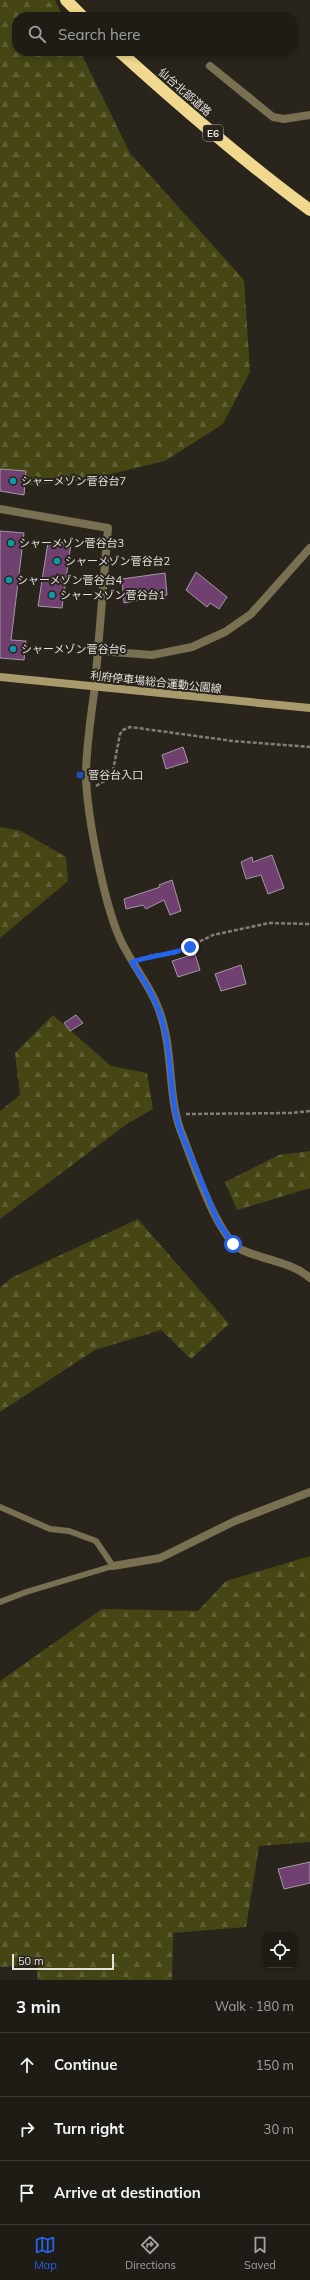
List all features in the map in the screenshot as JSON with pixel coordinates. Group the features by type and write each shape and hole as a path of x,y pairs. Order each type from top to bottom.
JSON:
{"highway":[{"path":"66,0 78,12"},
{"name":"仙台北部道路","path":"125,56 196,120 269,180 310,210"}],"main road":[{"name":"利府停車場総合運動公園線","path":"0,677 310,708"}],"street":[{"path":"210,66 273,117 284,119 310,115"},
{"path":"0,509 108,528 99,651 86,775 87,792 106,892 120,938 161,1016 166,1033 175,1114 210,1203 225,1234 242,1250 295,1269 310,1278"},
{"path":"99,651 152,654 192,647 225,632 251,614 310,548"},
{"path":"113,1566 160,1558 235,1521 310,1492"}],"lane":[{"path":"0,1507 50,1529 69,1531 96,1541 113,1566 26,1592 0,1602"}],"path":[{"path":"87,792 112,776 120,734 123,730 130,727 233,741 310,747"},
{"path":"132,962 152,955 176,953 213,934 270,923 310,924"},
{"path":"175,1114 292,1113 310,1110"}],"green space":[{"path":"0,0 55,0 61,12 12,12 12,56 82,56 130,153 244,280 250,372 223,424 165,461 86,480 19,486 0,475"},
{"path":"0,827 21,831 66,857 68,881 0,938"},
{"path":"53,1015 111,1066 147,1073 153,1109 127,1124 0,1219 0,1111 20,1095 15,1053"},
{"path":"310,1151 310,1188 237,1210 225,1182 279,1155"},
{"path":"138,1219 229,1324 191,1359 161,1330 95,1350 0,1412 0,1288 11,1278"},
{"path":"310,1556 310,1842 259,1846 246,1927 173,1933 172,1980 37,1980 38,1965 0,1967 0,1681 102,1609 198,1611 226,1581"}],"building":[{"name":"シャーメゾン菅谷台7","path":"0,469 26,471 24,495 0,491"},
{"path":"0,531 24,533 11,640 26,641 24,660 0,658"},
{"path":"48,542 71,543 62,608 38,606"},
{"path":"196,572 227,597 219,609 210,603 207,607 186,590"},
{"path":"165,573 167,595 124,603 122,579"},
{"path":"183,747 188,762 166,769 162,755"},
{"path":"272,855 284,888 268,894 261,875 246,879 241,862 252,857 253,862"},
{"path":"172,880 181,911 170,915 164,900 146,909 143,905 126,909 124,899 160,887 159,885"},
{"path":"195,954 200,970 178,977 172,961"},
{"path":"241,965 246,984 221,991 215,974"},
{"path":"76,1015 83,1023 70,1031 64,1023"},
{"path":"310,1862 310,1883 284,1889 278,1869"}],"place":[{"name":"シャーメゾン菅谷台7","path":"13,481"},
{"name":"シャーメゾン菅谷台3","path":"11,543"},
{"name":"シャーメゾン菅谷台2","path":"57,561"},
{"name":"シャーメゾン菅谷台4","path":"9,580"},
{"name":"シャーメゾン菅谷台1","path":"52,595"},
{"name":"シャーメゾン菅谷台6","path":"13,649"},
{"name":"菅谷台入口","path":"80,775"}],"route":[{"path":"190,947 176,953 152,955 132,962 153,997 166,1033 175,1114 180,1130 218,1222 233,1244"}]}
